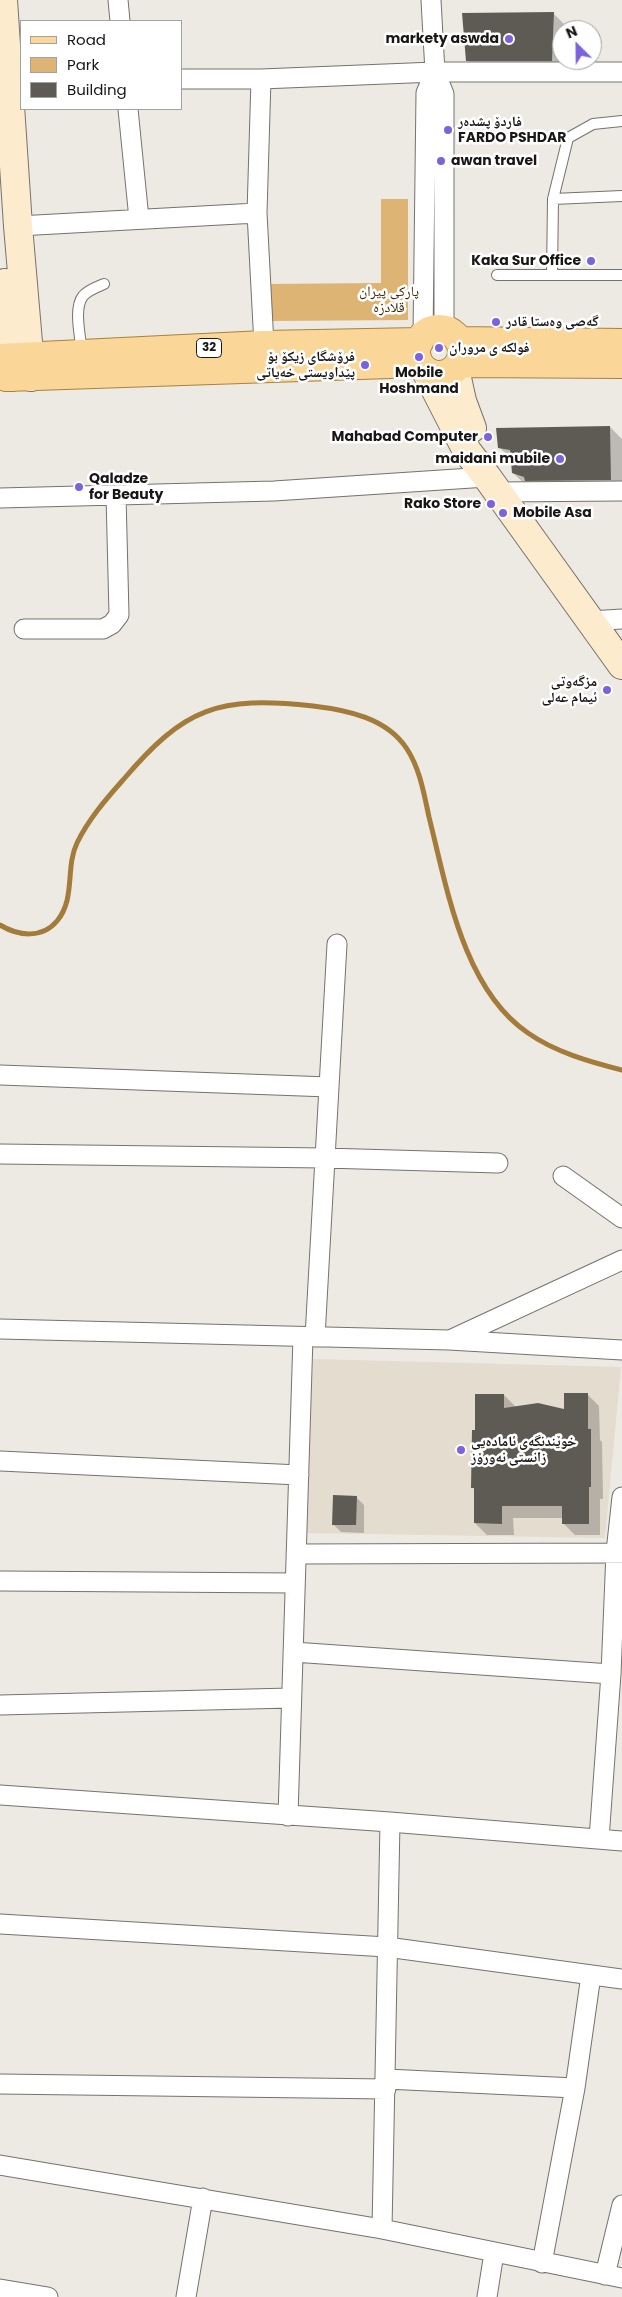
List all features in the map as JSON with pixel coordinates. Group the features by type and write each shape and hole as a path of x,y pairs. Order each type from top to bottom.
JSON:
{"main road":[{"name":"32","path":"14,367 438,352 622,343"},
{"name":"32","path":"14,367 82,355 264,345 438,352 622,364"}],"street":[{"path":"3,0 14,367"},
{"path":"118,0 120,20"},
{"path":"431,0 434,72 444,94 438,352 462,401 492,484 622,665"},
{"path":"182,79 261,79 434,72 622,72"},
{"path":"261,79 257,213 264,345"},
{"path":"128,110 139,219"},
{"path":"9,218 139,219 257,213"},
{"path":"0,498 492,484 622,491"},
{"path":"24,629 103,629 112,624 119,615 116,495"},
{"path":"590,621 622,618"},
{"path":"288,1816 299,1475 325,1158 337,944"},
{"path":"0,1075 329,1087"},
{"path":"0,1154 325,1158 498,1163"},
{"path":"563,1176 622,1218"},
{"path":"449,1340 622,1260"},
{"path":"0,1329 449,1340 622,1350"},
{"path":"0,1462 299,1475"},
{"path":"599,1839 614,1684 622,1497"},
{"path":"296,1554 619,1553"},
{"path":"0,1581 295,1583"},
{"path":"293,1652 614,1684"},
{"path":"0,1705 291,1698"},
{"path":"0,1795 622,1840"},
{"path":"382,2229 386,2084 386,1947 390,1822"},
{"path":"0,1924 386,1947 622,1979"},
{"path":"542,2263 575,2088 591,1975"},
{"path":"0,2084 386,2084 575,2088"},
{"path":"0,2165 382,2229 613,2276 622,2205"},
{"path":"186,2297 203,2198"},
{"path":"487,2297 494,2253"},
{"path":"0,2289 48,2297"}],"lane":[{"path":"552,275 553,199 568,138 593,124 622,121"},
{"path":"553,199 622,196"},
{"path":"497,275 622,275"},
{"path":"82,355 78,310 82,297 90,290 104,284"}],"shaded area":[{"name":"خوێندنگەی ئامادەیی زانستی نەورۆز","path":"313,1359 621,1367 605,1538 305,1533"}],"green space":[{"name":"پارکی پیران قلادزه","path":"381,199 408,199 408,320 269,321 269,284 381,283"}],"building":[{"name":"markety aswda","path":"554,12 554,20 552,20 552,61 466,61 462,13"},
{"name":"maidani mubile","path":"610,426 611,480 525,481 524,477 512,473 510,450 498,448 496,428"},
{"path":"564,1393 588,1393 588,1429 591,1429 589,1524 562,1524 562,1506 502,1506 502,1524 474,1523 474,1488 471,1488 472,1430 475,1430 475,1394 504,1394 504,1408 538,1403 564,1409"},
{"path":"333,1495 357,1496 356,1525 332,1525"}],"waterway":[{"path":"0,925 14,932 30,934 44,931 57,921 63,912 69,893 73,853 86,826 145,755 165,736 185,722 206,712 227,706 252,703 313,706 352,713 377,723 399,738 415,765 421,782 451,905 473,964 488,991 506,1014 538,1040 585,1060 622,1070"}],"place":[{"name":"markety aswda","path":"509,39"},
{"name":"فاردۆ پشدەر FARDO PSHDAR","path":"448,130"},
{"name":"awan travel","path":"441,161"},
{"name":"Kaka Sur Office","path":"591,261"},
{"name":"گەصی وەستا قادر","path":"496,322"},
{"name":"فولکه ی مروران","path":"439,348"},
{"name":"Mobile Hoshmand","path":"419,357"},
{"name":"فرۆشگای زیکۆ بۆ پێداویستی خەیاتی","path":"365,365"},
{"name":"Mahabad Computer","path":"488,437"},
{"name":"maidani mubile","path":"560,459"},
{"name":"Qaladze for Beauty","path":"79,487"},
{"name":"Rako Store","path":"491,504"},
{"name":"Mobile Asa","path":"503,513"},
{"name":"مزگەوتی ئیمام عەلی","path":"607,690"},
{"name":"خوێندنگەی ئامادەیی زانستی نەورۆز","path":"461,1450"}]}
